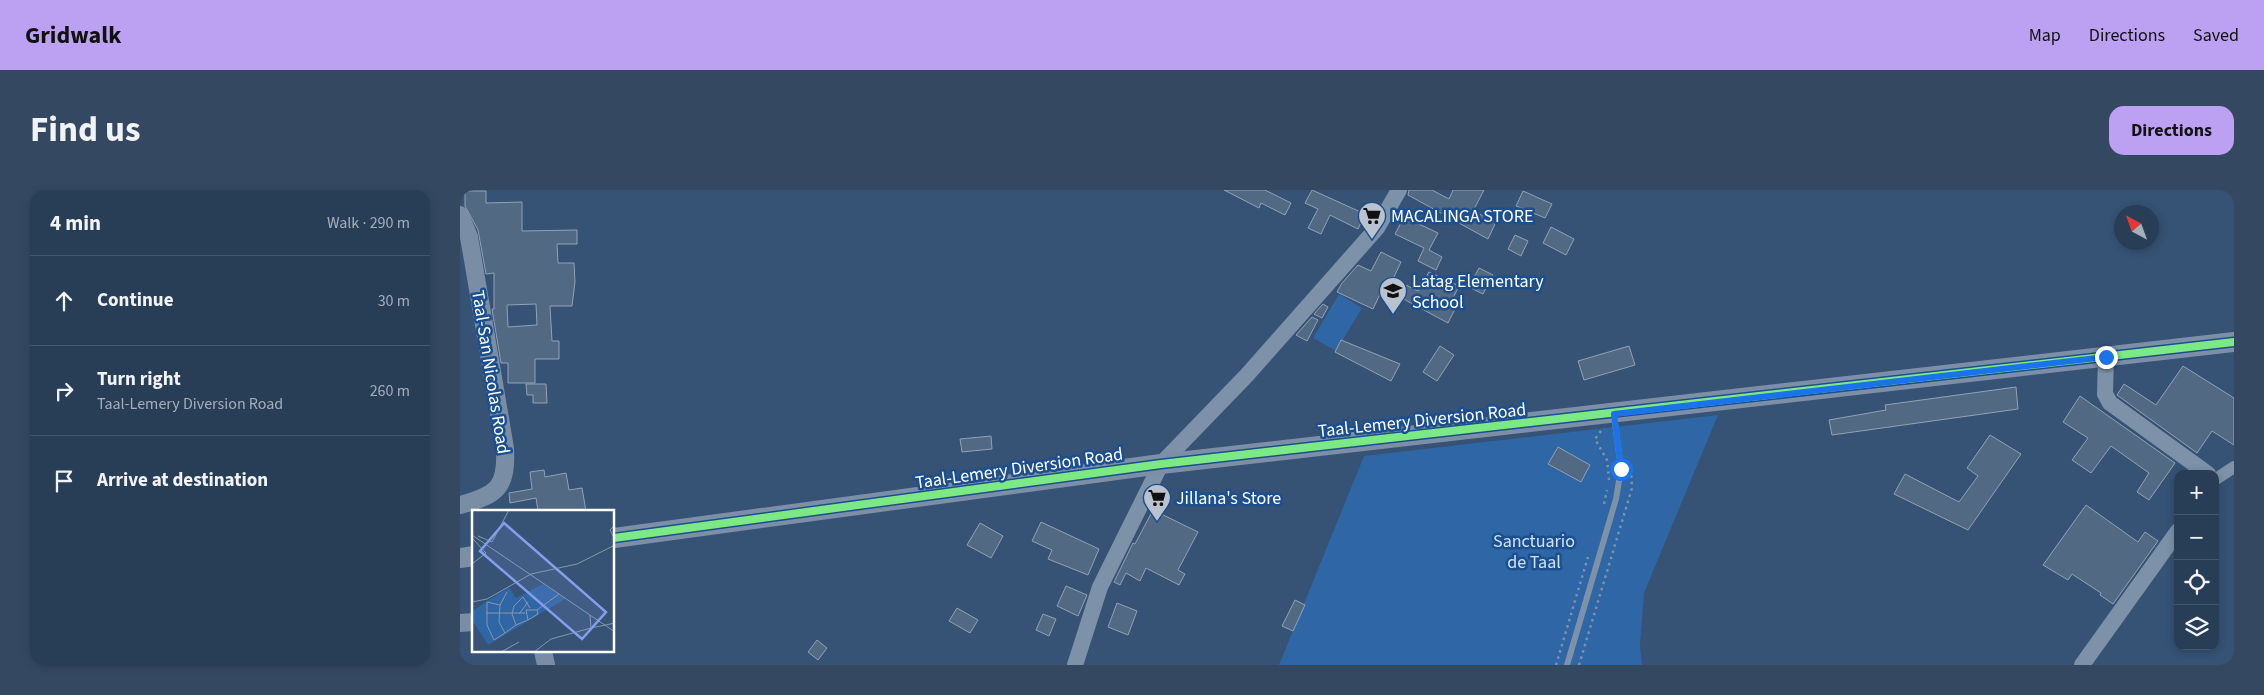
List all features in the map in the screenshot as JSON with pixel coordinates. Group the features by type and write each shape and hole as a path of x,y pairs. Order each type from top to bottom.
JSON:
{"main road":[{"name":"Taal-San Nicolas Road","path":"460,215 469,237 505,448 506,465 504,477 499,486 479,500 460,505"},
{"name":"Taal-Lemery Diversion Road","path":"615,538 1161,464 2234,342"},
{"path":"543,652 546,665"}],"street":[{"path":"1074,665 1100,587 1161,464 1247,375 1377,228 1399,190"},
{"path":"2106,357 2105,394 2110,403 2202,470"},
{"path":"2219,476 2234,467"},
{"path":"2082,665 2174,537"}],"lane":[{"path":"1567,665 1616,499 1621,469 1614,414"}],"path":[{"path":"1604,505 1609,480 1608,470 1602,448 1595,439 1614,414"},
{"path":"1579,665 1632,488 1631,470"},
{"path":"1556,665 1589,552"}],"green space":[{"path":"1339,294 1362,308 1336,351 1313,338"},
{"name":"Sanctuario de Taal","path":"1718,415 1644,593 1640,645 1642,665 1279,665 1364,456"}],"building":[{"path":"1224,190 1265,190 1291,203 1285,215 1261,203 1259,208"},
{"path":"1312,190 1365,214 1358,229 1330,215 1321,234 1308,228 1318,209 1305,203"},
{"path":"1409,190 1432,190 1449,199 1453,190 1484,190 1473,211 1496,222 1488,239 1408,195"},
{"path":"465,191 486,191 486,203 522,202 522,231 577,230 577,244 557,244 558,263 574,263 575,282 572,306 550,306 552,341 559,341 559,359 535,359 535,383 508,383 508,363 501,363 492,309 494,309 494,273 486,274 478,230 465,206","holes":["536,304 537,325 508,327 507,305"]},
{"path":"1523,191 1552,204 1545,218 1516,206"},
{"path":"1404,217 1438,233 1429,250 1442,257 1436,270 1418,261 1424,248 1395,234"},
{"path":"1551,227 1574,239 1566,255 1543,243"},
{"path":"1515,235 1528,241 1521,256 1508,249"},
{"path":"1381,252 1401,262 1393,279 1418,291 1429,272 1459,286 1450,304 1456,307 1448,323 1383,288 1373,309 1337,292 1342,283 1358,265 1371,271"},
{"path":"1479,268 1493,275 1483,294 1469,287"},
{"path":"1323,304 1328,307 1322,318 1314,314"},
{"path":"1312,317 1318,320 1307,341 1296,335"},
{"path":"1341,340 1400,364 1391,381 1335,352"},
{"path":"1440,346 1454,355 1437,381 1423,372"},
{"path":"1629,346 1635,365 1584,380 1578,361"},
{"path":"2183,366 2234,398 2234,445 2212,431 2197,453 2117,395 2124,384 2156,405"},
{"path":"526,384 546,384 547,403 533,403 533,395 527,395"},
{"path":"2016,387 2018,409 1832,435 1829,420 1886,410 1885,405"},
{"path":"2080,396 2175,463 2149,500 2137,492 2149,473 2111,446 2091,473 2072,460 2088,438 2063,422"},
{"path":"1990,435 2021,454 1968,530 1894,494 1905,474 1959,502 1978,476 1967,468"},
{"path":"991,436 992,449 962,452 960,439"},
{"path":"1558,447 1590,465 1581,482 1548,464"},
{"path":"544,470 545,477 566,473 569,490 582,488 586,510 538,510 536,498 510,503 509,493 532,489 530,472"},
{"path":"2086,505 2138,542 2145,532 2158,541 2113,604 2100,595 2101,593 2072,574 2068,580 2043,565"},
{"path":"1153,510 1198,532 1178,570 1185,574 1179,585 1146,568 1140,581 1126,573 1120,585 1114,582 1133,543 1135,544"},
{"path":"1041,522 1099,549 1088,575 1048,559 1052,550 1032,541"},
{"path":"980,523 1003,536 991,558 967,545"},
{"path":"1066,586 1087,595 1078,616 1057,606"},
{"path":"1295,600 1305,605 1293,631 1282,626"},
{"path":"1117,603 1137,611 1128,635 1108,627"},
{"path":"957,608 978,620 970,633 949,621"},
{"path":"1043,614 1056,619 1049,636 1036,630"},
{"path":"817,640 827,648 818,660 808,652"}],"cycle path":[{"path":"615,538 1161,464 2234,342"}],"place":[{"name":"MACALINGA STORE","path":"1372,240"},
{"name":"Latag Elementary School","path":"1393,315"},
{"name":"Jillana's Store","path":"1157,522"}],"route":[{"path":"1621,469 1614,414 2106,357"}]}
